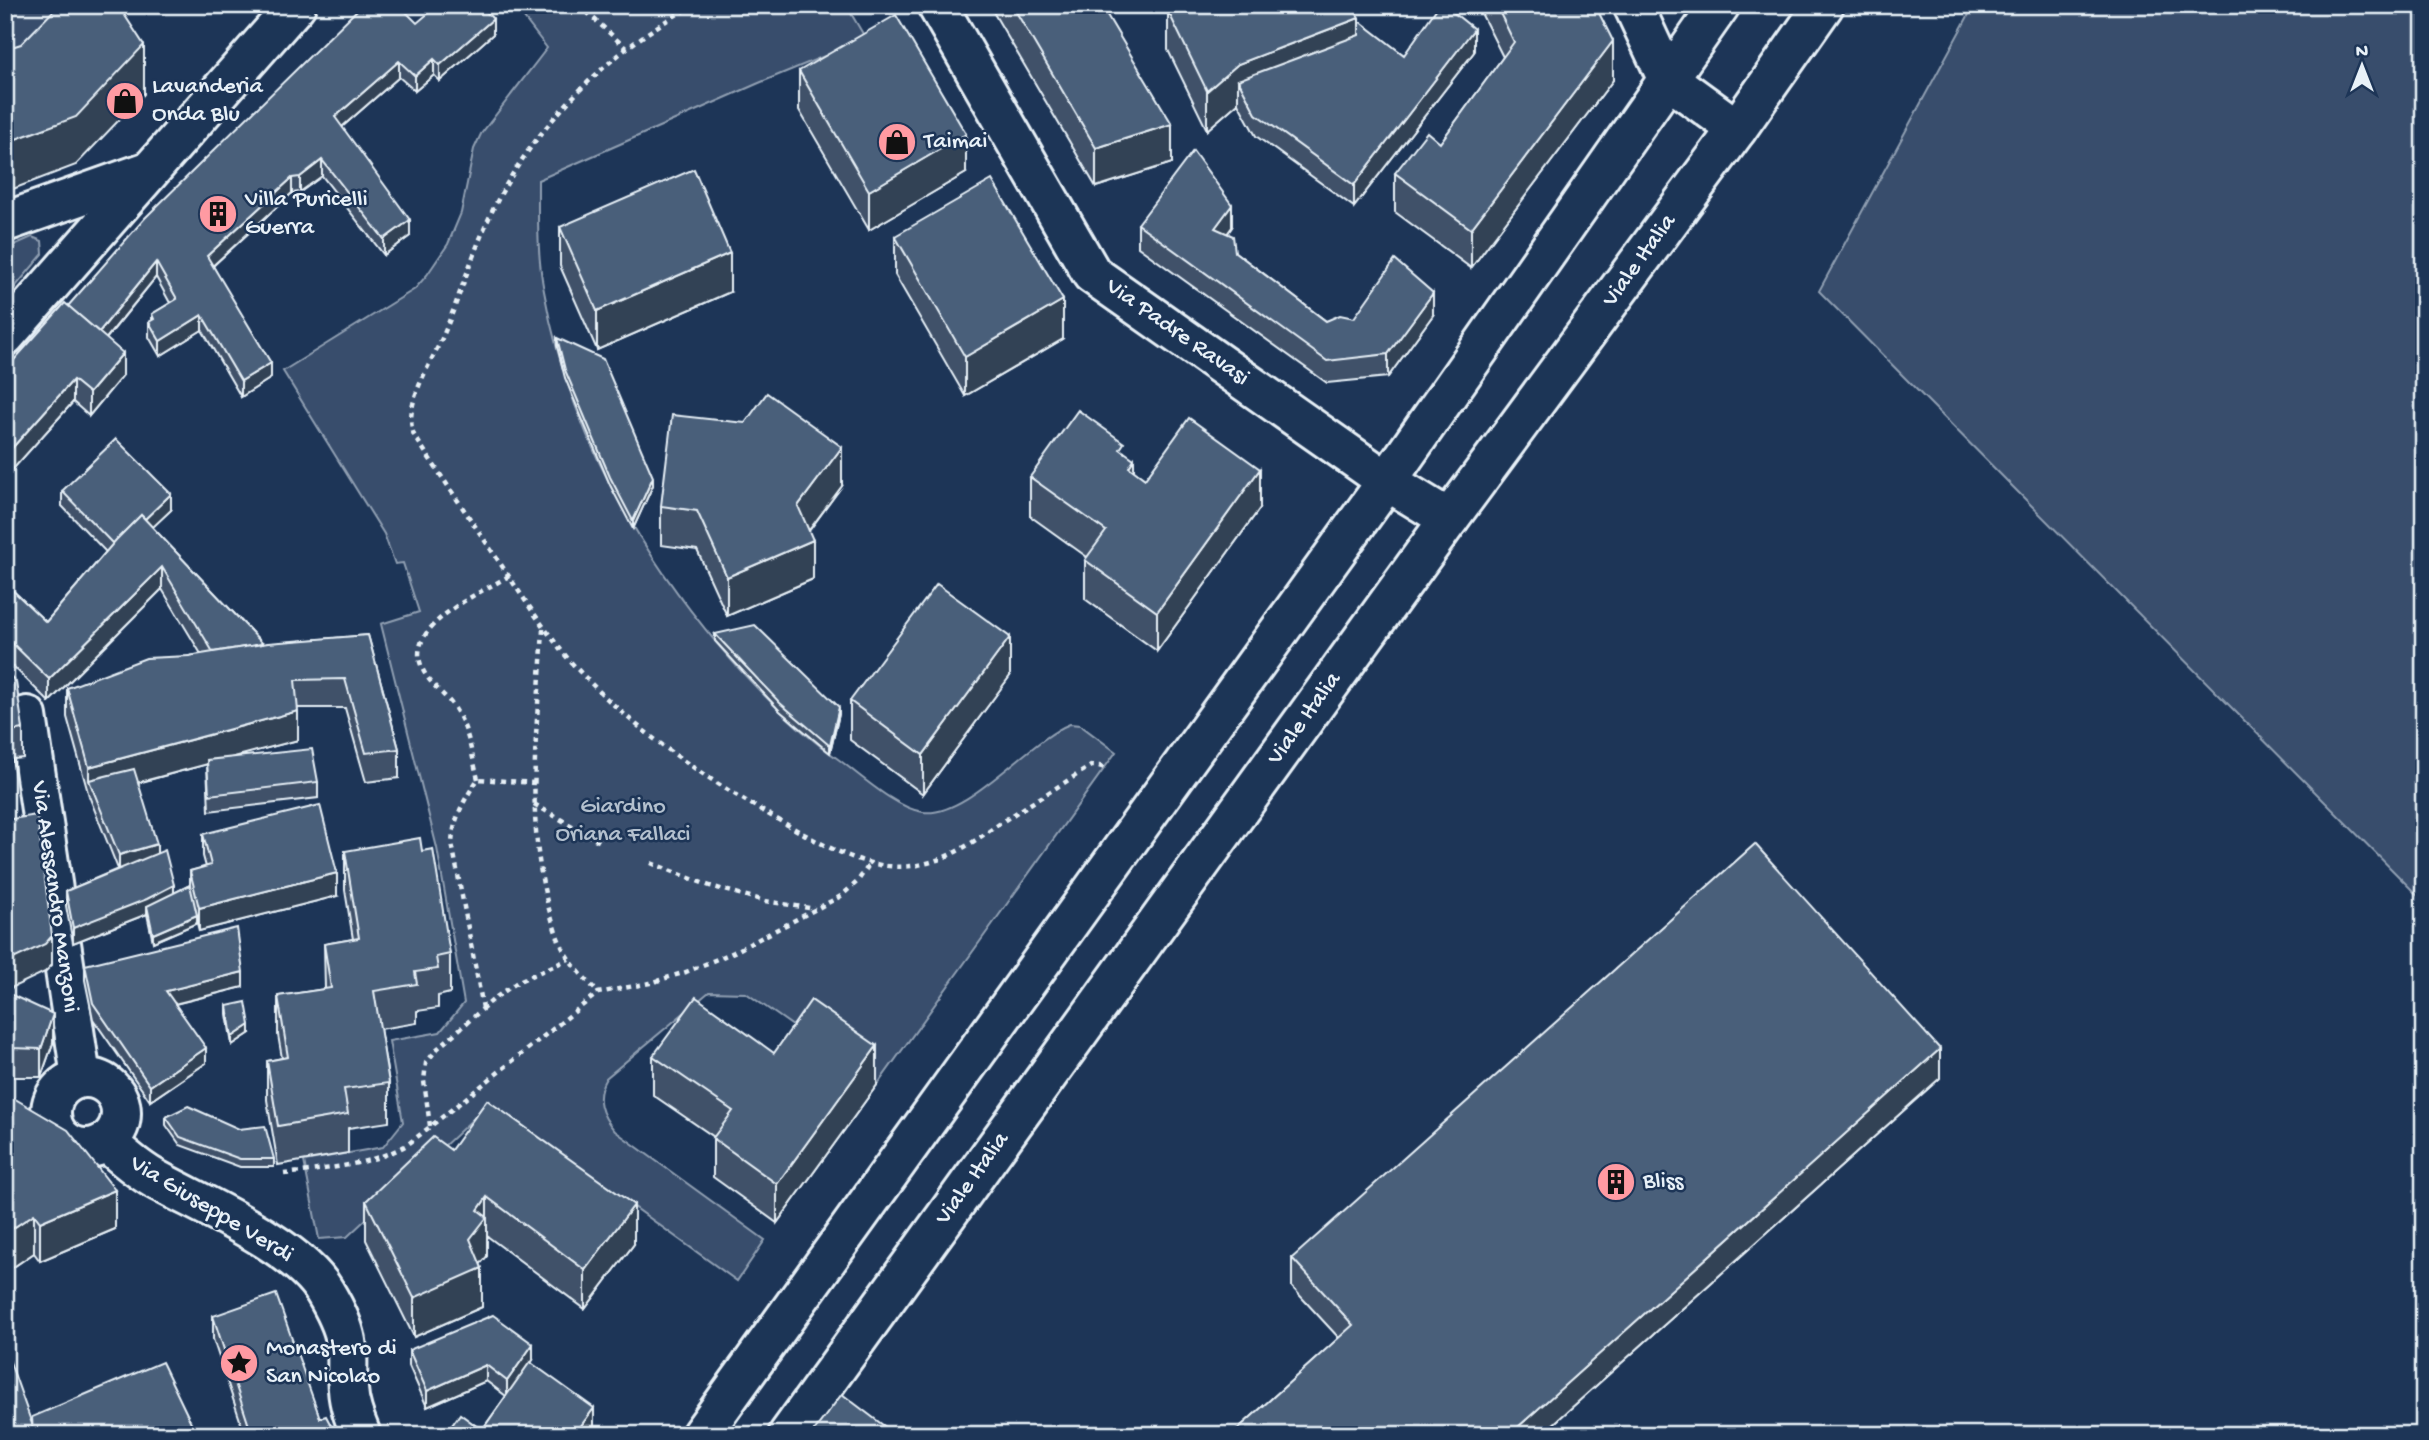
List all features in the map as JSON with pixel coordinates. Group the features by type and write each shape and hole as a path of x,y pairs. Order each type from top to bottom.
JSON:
{"main road":[{"path":"5,336 296,5"},
{"name":"Via Padre Ravasi","path":"937,5 1092,274 1387,481 1449,519"},
{"path":"1633,5 1667,78 1737,129"},
{"path":"701,1435 1387,481 1720,5"},
{"name":"Viale Italia","path":"788,1435 1449,519 1737,129 1824,5"},
{"path":"16,218 148,172"},
{"path":"16,218 48,220 61,230 65,247 63,269"},
{"name":"Via Alessandro Manzoni","path":"27,716 81,1077"},
{"path":"51,1120 54,1098 61,1088 81,1077"},
{"name":"Via Giuseppe Verdi","path":"15,1102 51,1120 55,1130 73,1146 96,1147 107,1142 115,1133 122,1111 119,1099 104,1082 81,1077"},
{"name":"Via Giuseppe Verdi","path":"107,1142 135,1167 228,1217 308,1270 325,1292 343,1329 347,1388 351,1411 361,1435"}],"path":[{"path":"5,11 17,5"},
{"path":"579,5 627,49"},
{"path":"695,5 649,31 600,71 523,159 502,193 409,415 414,435 543,627 595,687 635,725 692,769 830,848 886,866 915,866 942,860 965,849 1017,812 1091,766 1105,768"},
{"path":"482,1008 452,843 453,823 461,804 478,779 458,712 420,664 420,648 428,630 443,614 509,576"},
{"path":"543,627 534,803 537,857 555,931 569,959 598,993"},
{"path":"478,779 535,783"},
{"path":"534,803 600,842"},
{"path":"284,1174 374,1160 407,1145 598,993 686,972 734,952 841,896 857,882 871,862"},
{"path":"651,863 710,886 765,901 816,909"},
{"path":"430,1126 424,1081 426,1063 437,1049 482,1008 519,981 569,959"}],"green space":[{"path":"5,5 90,5 5,79"},
{"name":"Giardino Oriana Fallaci","path":"514,5 846,5 866,39 538,180 538,236 544,291 569,389 608,481 659,567 688,608 733,662 776,707 822,747 890,798 913,810 940,811 978,791 1036,745 1070,724 1080,725 1116,752 877,1085 746,993 709,992 606,1078 600,1092 601,1106 615,1131 765,1240 737,1281 490,1103 347,1237 319,1239 304,1161 383,1147 403,1122 389,1041 440,1032 464,1003 437,848 381,624 419,612 403,563 395,564 384,534 283,371 415,289 448,244 461,213 474,149 481,134 547,48"},
{"path":"1974,5 2424,5 2424,902 1819,291"},
{"path":"32,237 42,241 43,254 5,299 5,277 13,274 14,245"}],"building":[{"path":"59,5 118,5 144,45 76,117 5,143 5,49 21,44"},
{"name":"Villa Puricelli Guerra","path":"362,5 399,5 417,23 438,5 480,5 493,19 440,65 434,59 415,76 399,61 335,117 410,220 384,239 322,160 300,177 292,178 207,256 271,363 241,381 202,315 160,341 149,322 154,319 152,314 177,299 156,262 99,332 68,306 145,218"},
{"path":"1012,5 1101,5 1172,124 1096,148"},
{"path":"1180,5 1353,5 1359,18 1238,64 1207,91 1168,11"},
{"path":"1439,5 1444,5 1474,29 1354,185 1256,114 1238,80 1359,35 1361,22 1404,55"},
{"path":"1496,5 1595,5 1613,41 1471,229 1395,173 1427,132 1440,143 1514,42"},
{"path":"896,15 966,134 869,191 799,71"},
{"path":"1193,151 1232,205 1215,228 1233,236 1235,252 1326,321 1340,315 1354,318 1395,260 1433,293 1388,354 1327,361 1138,224"},
{"path":"694,169 730,253 597,311 560,227"},
{"path":"992,180 1063,300 965,357 895,236"},
{"path":"65,303 123,353 89,393 73,380 5,456 5,370"},
{"path":"557,338 603,359 653,477 633,521 610,477 565,370"},
{"path":"767,393 842,447 798,506 813,540 727,577 697,511 661,506 672,415 745,423"},
{"path":"1078,410 1124,443 1120,449 1134,459 1129,467 1145,479 1189,418 1260,469 1157,612 1085,560 1106,531 1030,477"},
{"path":"116,439 171,494 145,519 141,515 113,544 62,491"},
{"path":"141,515 263,644 213,652 162,567 49,679 5,636 5,583 46,622"},
{"path":"937,584 1010,637 923,755 850,701"},
{"path":"755,625 839,707 830,746 780,703 715,634"},
{"path":"368,635 399,749 366,753 345,679 295,680 298,711 89,767 67,688 146,658 189,656 268,643"},
{"path":"5,670 16,682 23,729 5,732"},
{"path":"312,749 318,782 209,795 207,760"},
{"path":"134,769 157,844 119,855 89,780"},
{"path":"320,805 337,873 199,908 190,871 211,865 203,834"},
{"path":"37,815 52,936 45,944 5,963 5,820"},
{"path":"420,838 422,851 433,849 450,954 436,957 438,969 415,972 417,984 374,991 389,1083 344,1089 348,1114 278,1126 267,1061 288,1057 278,996 331,988 324,944 359,938 345,851"},
{"name":"Bliss","path":"1755,844 1940,1049 1509,1435 1231,1435 1353,1325 1292,1258"},
{"path":"165,850 174,885 147,899 73,928 66,891"},
{"path":"190,885 197,915 153,934 147,906"},
{"path":"237,928 243,972 166,991 206,1048 150,1086 93,1003 85,965"},
{"path":"5,992 53,1014 41,1049 12,1048 5,1045"},
{"path":"696,997 774,1053 811,1000 877,1046 777,1184 713,1138 733,1111 653,1056"},
{"path":"246,1002 250,1025 232,1037 227,1006"},
{"path":"5,1093 68,1130 115,1190 40,1222 34,1214 6,1233"},
{"path":"487,1100 634,1205 585,1270 487,1197 478,1210 487,1217 470,1239 482,1268 414,1298 366,1201 433,1137 451,1150"},
{"path":"188,1106 239,1129 265,1126 274,1159 240,1159 180,1137 166,1117"},
{"path":"276,1294 320,1418 326,1416 336,1435 252,1435 213,1316"},
{"path":"493,1315 533,1344 507,1381 486,1365 427,1391 409,1350"},
{"path":"5,1348 32,1424 33,1435 5,1435"},
{"path":"162,1362 197,1435 170,1435 168,1427 149,1435 33,1435 32,1417"},
{"path":"530,1362 594,1408 580,1427 590,1435 445,1435 460,1414 482,1430"},
{"path":"842,1394 892,1432 890,1435 811,1435"}],"place":[{"name":"Lavanderia Onda Blu","path":"125,101"},
{"name":"Taimai","path":"897,142"},
{"name":"Villa Puricelli Guerra","path":"218,214"},
{"name":"Bliss","path":"1616,1182"},
{"name":"Monastero di San Nicolao","path":"239,1363"}]}
